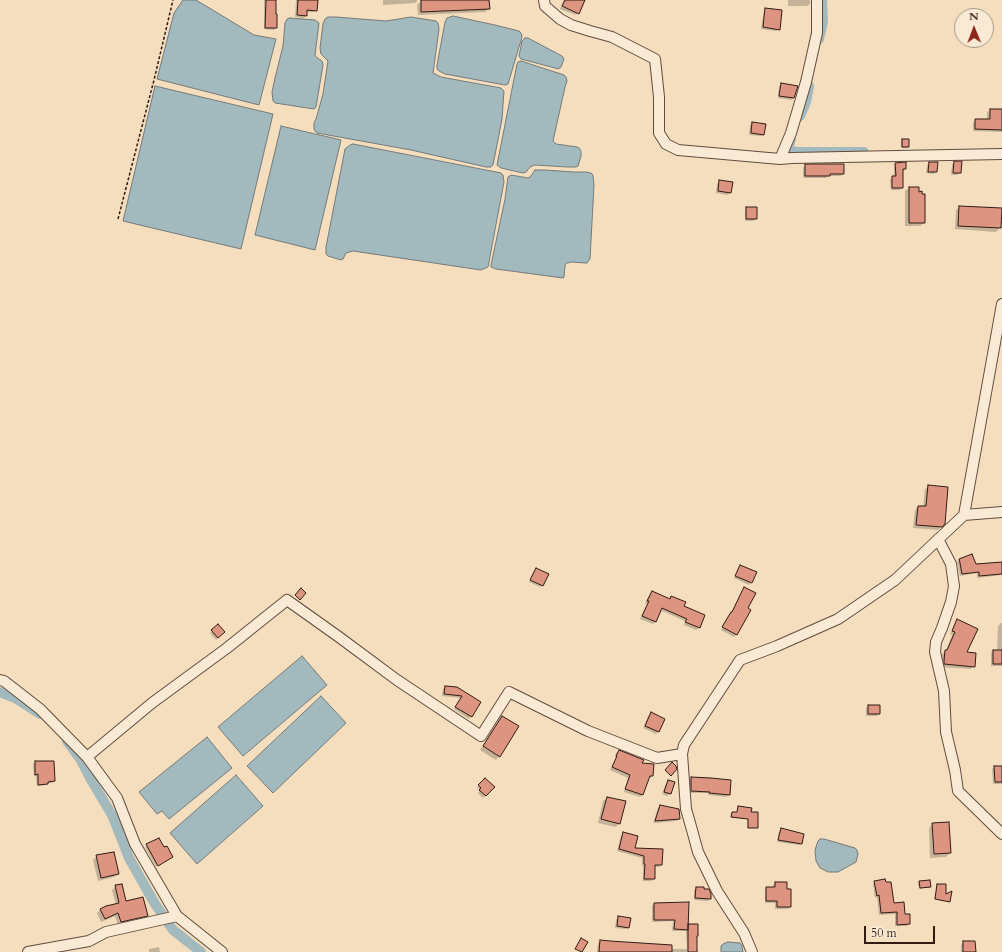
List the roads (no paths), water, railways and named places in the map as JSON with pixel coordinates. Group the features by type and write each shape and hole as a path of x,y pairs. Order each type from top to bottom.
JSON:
{"street":[{"path":"544,0 545,6 560,19 571,25 612,37 655,59 659,96 659,133 666,144 678,150 780,159 1002,154"},
{"path":"780,159 791,133 818,33 817,0"},
{"path":"752,952 744,934 717,891 698,852 686,810 682,754 684,745 740,660 777,646 838,619 895,580 964,515 1002,304"},
{"path":"964,515 1002,512"},
{"path":"938,539 951,564 954,586 951,602 936,642 935,652 944,691 946,732 958,791 1002,834"},
{"path":"87,757 152,704 288,600 397,680 481,736 509,692 588,731 657,758 682,754"},
{"path":"0,680 4,681 40,709 87,757 117,798 135,844 178,916 222,952"},
{"path":"28,952 89,941 106,932 178,916"}],"water":[{"path":"183,0 196,0 254,35 276,39 259,105 157,79 174,13"},
{"path":"453,16 519,31 521,33 522,37 508,84 505,85 445,74 437,69 445,22 447,18"},
{"path":"328,17 386,21 411,17 436,21 439,29 433,73 441,77 501,88 504,91 502,119 493,165 491,167 486,167 411,150 317,133 314,129 314,123 323,94 328,61 321,54 320,48 323,24 325,19"},
{"path":"287,19 315,20 319,23 315,55 322,61 323,65 316,107 314,109 275,103 273,101 272,92 283,46 285,23"},
{"path":"525,38 528,38 562,56 564,59 561,67 558,69 521,59 519,56 522,41"},
{"path":"521,61 564,75 566,77 567,81 553,141 556,144 579,148 581,151 581,156 578,166 567,167 535,165 523,173 501,168 497,165 517,64"},
{"path":"155,86 273,114 241,249 123,221"},
{"path":"281,126 341,140 315,250 255,235"},
{"path":"353,144 501,173 503,175 504,182 488,267 481,270 353,251 346,253 341,260 328,256 326,254 326,247 345,149"},
{"path":"535,170 586,172 593,175 594,185 590,259 587,263 567,263 565,265 563,278 496,269 491,267 508,177 511,175 528,178"},
{"path":"302,656 327,685 243,756 218,727"},
{"path":"321,696 346,723 273,793 247,766"},
{"path":"207,737 232,768 169,819 162,811 157,814 139,792"},
{"path":"236,775 263,806 197,864 170,833"},
{"path":"820,839 855,848 858,854 856,862 838,872 828,872 820,868 816,861 815,850"},
{"path":"728,942 740,943 743,952 721,952 721,946"}],"waterway":[{"path":"819,39 823,22 822,0"},
{"path":"800,116 806,102 809,86"},
{"path":"791,139 788,148 790,151 864,152"},
{"path":"0,692 17,699 40,714"},
{"path":"67,741 81,760 112,815 129,858 155,904 173,930 201,952"}]}
